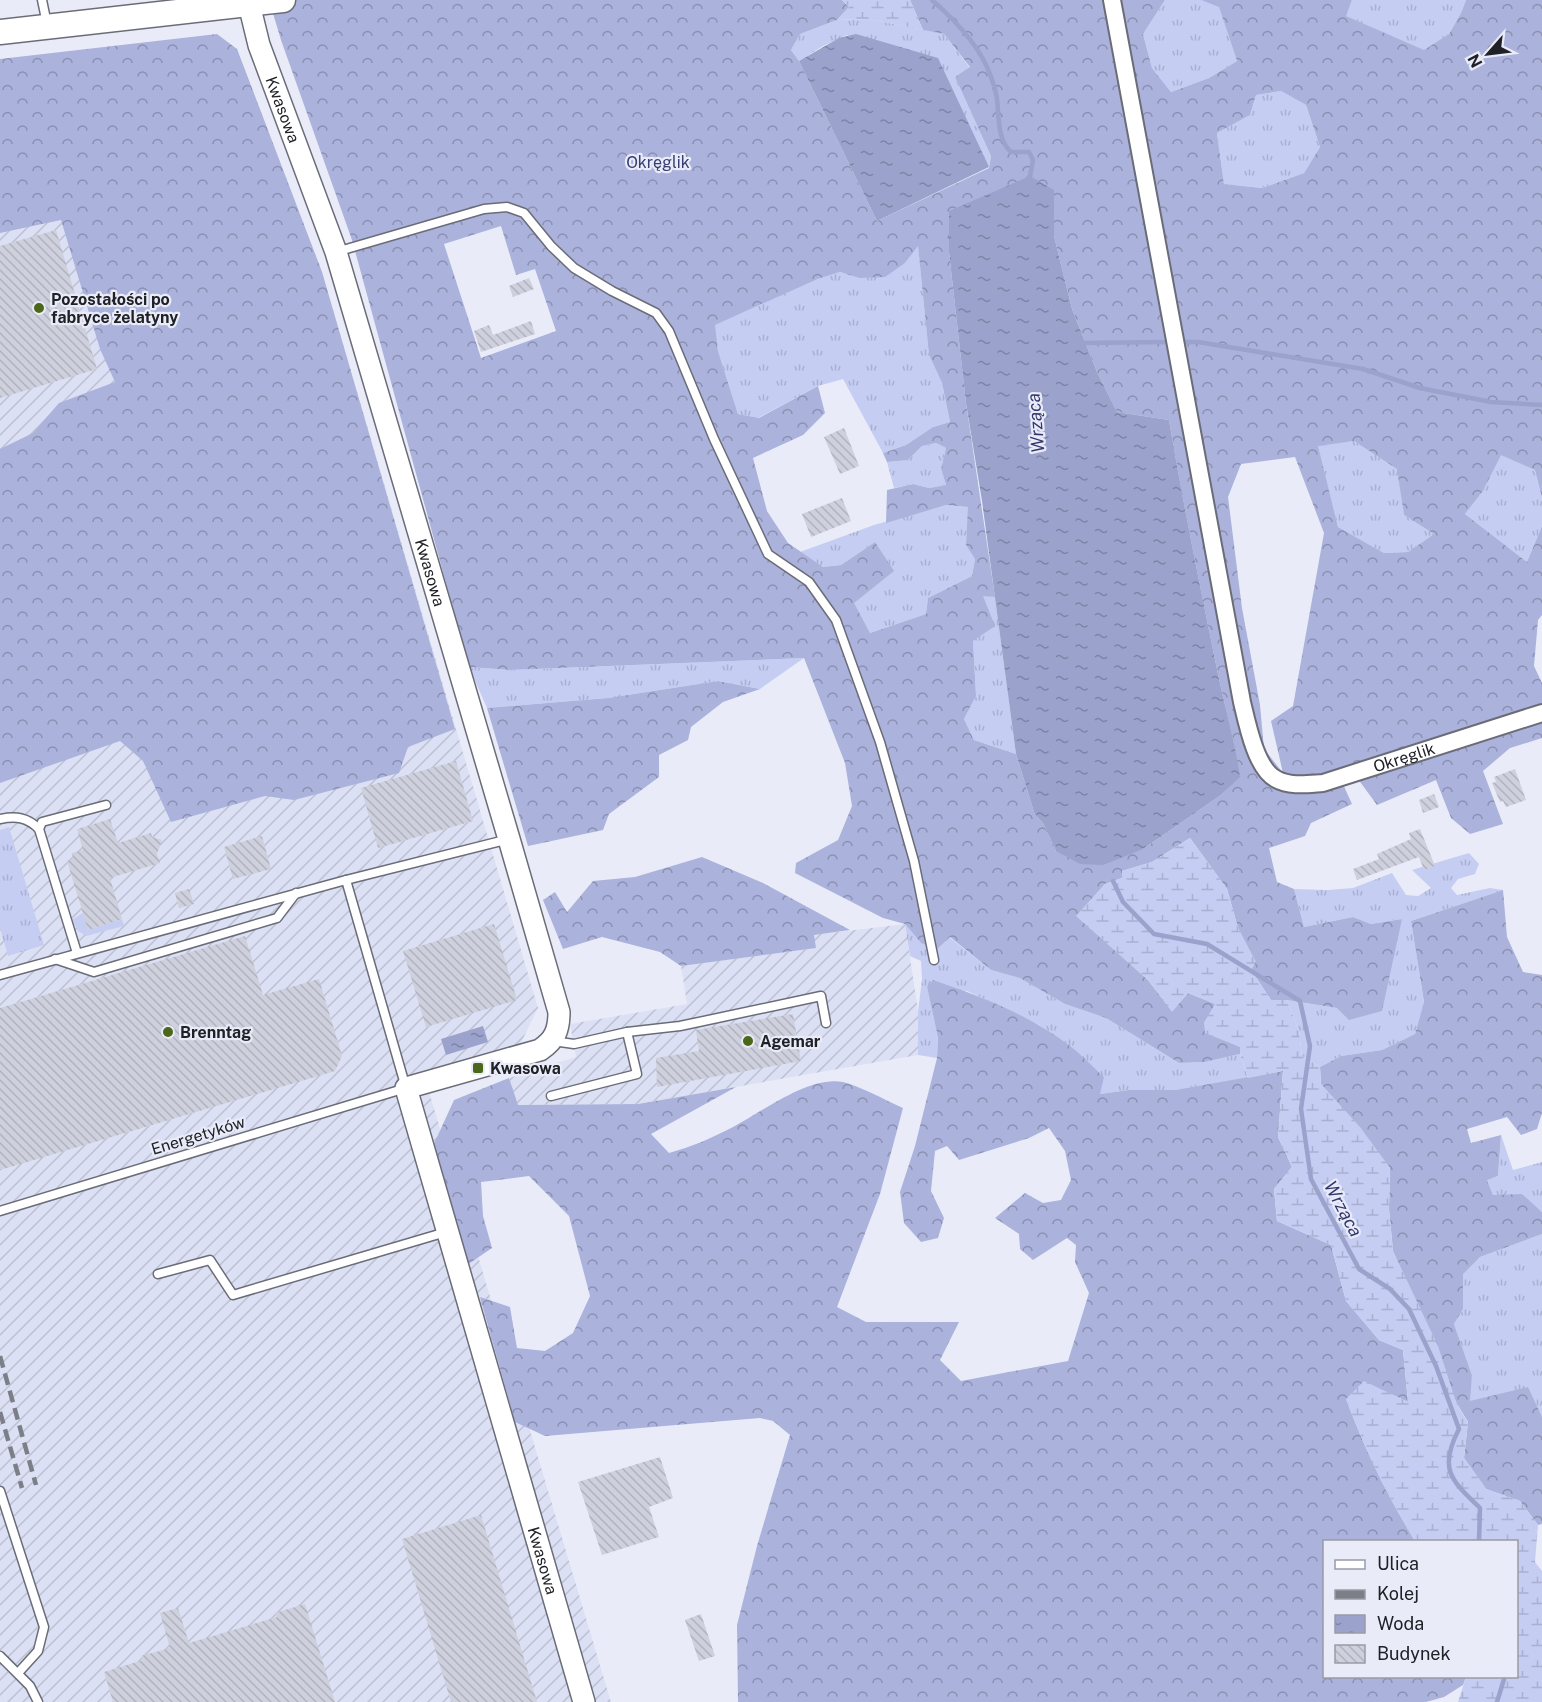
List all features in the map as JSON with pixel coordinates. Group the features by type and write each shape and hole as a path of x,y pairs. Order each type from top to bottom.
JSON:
{"main road":[{"path":"0,32 283,0"}],"street":[{"name":"Okręglik","path":"1112,0 1242,702 1256,751 1266,771 1275,779 1286,783 1323,783 1542,713"},
{"name":"Kwasowa","path":"249,4 259,45 336,252 509,839 557,1004 559,1020 552,1041"},
{"path":"406,1088 533,1053 552,1041"},
{"name":"Kwasowa","path":"406,1088 584,1702"}],"lane":[{"path":"42,0 47,27"},
{"path":"336,252 484,209 507,207 524,213 551,246 574,268 656,314 669,331 714,439 768,554 809,582 836,620 883,753 914,861 934,960"},
{"path":"39,829 42,822 106,805"},
{"path":"0,819 20,817 39,829 77,953"},
{"path":"0,975 296,893 509,839"},
{"path":"346,880 406,1088"},
{"path":"55,959 94,972 277,918 296,893"},
{"path":"552,1041 574,1044 627,1032 680,1026 821,996 826,1023"},
{"path":"551,1095 637,1074 627,1032"},
{"name":"Energetyków","path":"0,1211 406,1088"},
{"path":"158,1274 210,1260 233,1295 446,1232"},
{"path":"0,1491 44,1627 38,1651 18,1673"},
{"path":"0,1656 30,1686 38,1702"}],"shaded area":[{"path":"237,49 322,272 538,1008 520,1045 424,1075 611,1702 0,1702 0,68"},
{"path":"905,924 918,1011 918,1055 638,1104 517,1105 509,1078 576,1057 570,1024 687,1004 681,966 815,948 813,935"}],"green space":[{"name":"Okręglik","path":"269,0 842,0 849,7 837,20 800,34 791,50 799,61 877,221 989,168 991,156 955,77 970,67 944,34 923,30 910,0 1165,0 1143,34 1152,68 1171,92 1209,78 1237,61 1219,7 1201,0 1352,0 1346,16 1424,50 1449,34 1466,0 1542,0 1542,498 1535,470 1501,455 1483,491 1465,514 1527,562 1542,526 1542,615 1538,620 1534,666 1542,683 1542,704 1337,771 1352,804 1311,823 1305,836 1269,848 1277,882 1294,889 1304,927 1353,917 1371,924 1402,919 1382,1011 1349,1020 1337,1008 1287,1000 1271,1000 1251,970 1255,962 1238,928 1227,889 1190,838 1152,862 1122,871 1122,878 1105,884 1077,916 1148,980 1172,1011 1188,993 1216,1004 1204,1023 1240,1047 1240,1054 1205,1062 1179,1063 1106,1018 1065,1004 1020,978 991,970 950,937 937,949 921,943 905,924 883,918 795,873 796,863 838,840 852,806 845,763 804,658 510,670 469,667 352,240","holes":["1281,91 1306,105 1320,147 1304,173 1262,188 1224,184 1217,133 1250,115 1256,95","1054,190 1054,236 1072,309 1097,372 1117,412 1169,420 1239,777 1221,795 1143,849 1056,851 1043,823 1035,815 1016,754 974,740 964,719 976,696 973,641 995,626 983,596 995,597 966,403 949,252 950,238","501,226 516,275 535,269 556,331 481,358 444,244","918,246 929,355 942,383 950,422 933,427 906,445 883,453 887,462 908,460 922,446 936,443 946,448 941,469 946,485 929,488 913,484 887,490 886,523 946,505 968,507 966,545 975,559 972,576 928,598 926,614 870,633 854,603 894,571 875,542 841,565 823,567 788,543 767,511 753,458 803,435 825,413 818,386 759,418 738,414 718,351 715,325 818,279 840,272 859,278 885,277 905,263","1354,441 1397,469 1404,515 1434,534 1408,552 1384,553 1338,527 1318,446","1295,457 1324,533 1293,706 1271,721 1283,773 1264,749 1260,705 1242,608 1228,497 1241,464"]},
{"path":"842,0 910,0 923,30 869,19 837,20 849,7"},
{"path":"1165,0 1201,0 1219,6 1237,61 1209,78 1171,92 1152,68 1143,34"},
{"path":"1352,0 1466,0 1449,34 1424,51 1345,16"},
{"path":"869,19 944,34 970,68 955,77 991,156 989,167 847,35 799,61 791,50 800,34 837,20"},
{"path":"217,34 237,49 322,272 455,729 408,747 399,773 294,800 265,796 171,822 143,761 120,741 0,783 0,449 33,433 59,403 115,382 100,349 61,220 0,233 0,59"},
{"path":"1281,91 1306,105 1320,147 1304,173 1262,188 1224,184 1217,133 1250,115 1256,95"},
{"path":"918,245 929,355 942,383 950,422 933,427 906,445 883,453 843,379 818,386 758,418 738,414 718,351 714,325 818,279 840,272 859,278 905,263"},
{"path":"1354,441 1398,469 1404,515 1434,534 1408,552 1384,553 1338,527 1317,445"},
{"path":"936,443 946,448 941,469 946,485 929,488 913,484 894,488 887,462 908,460 922,446"},
{"path":"1501,454 1535,470 1542,498 1542,526 1527,562 1465,514 1483,491"},
{"path":"946,505 969,507 966,544 975,559 972,576 928,598 926,614 870,633 853,603 875,542 841,565 823,567 800,552 874,525"},
{"path":"983,595 995,597 1016,754 974,740 964,719 976,696 973,641"},
{"path":"804,658 760,689 718,681 608,698 487,708 469,667 510,670"},
{"path":"718,681 760,689 723,702 691,727 688,740 659,755 659,777 609,814 603,830 528,846 487,708 608,698"},
{"path":"1542,721 1542,738 1510,748 1483,771 1503,824 1470,834 1451,818 1436,780 1377,805 1358,779"},
{"path":"9,827 44,945 8,956 0,928 0,830"},
{"path":"1190,838 1227,889 1238,928 1256,962 1251,970 1271,1000 1287,1000 1299,1031 1302,1056 1320,1067 1321,1084 1360,1127 1390,1168 1389,1209 1393,1251 1438,1346 1456,1402 1468,1423 1464,1458 1486,1489 1520,1501 1538,1525 1535,1562 1542,1571 1542,1702 1458,1702 1466,1678 1518,1678 1518,1540 1414,1540 1377,1472 1346,1399 1364,1381 1408,1402 1403,1350 1379,1340 1346,1301 1331,1245 1277,1221 1274,1189 1292,1167 1278,1137 1283,1071 1248,1078 1240,1047 1205,1033 1204,1023 1215,1004 1188,993 1172,1012 1148,980 1076,916 1105,884 1122,878 1122,871 1152,862"},
{"path":"1469,853 1479,864 1475,874 1458,879 1451,888 1457,895 1490,888 1503,890 1411,921 1424,1003 1415,1034 1382,1050 1341,1056 1320,1067 1302,1056 1299,1031 1287,1000 1337,1008 1402,919 1371,924 1353,917 1304,927 1294,889 1353,888 1392,873 1406,895 1418,896 1431,888 1412,870"},
{"path":"702,857 763,883 850,930 814,935 816,948 681,966 660,952 602,937 563,949 543,900 555,892 567,912 593,881 635,877"},
{"path":"1503,890 1507,937 1523,972 1542,975 1542,1113 1537,1129 1521,1135 1507,1117 1467,1129 1471,1143 1501,1135 1498,1176 1487,1180 1493,1195 1522,1194 1542,1212 1542,1234 1480,1257 1463,1274 1463,1309 1454,1324 1472,1375 1470,1401 1528,1387 1542,1417 1542,1524 1538,1525 1520,1501 1486,1489 1464,1458 1468,1422 1456,1402 1393,1251 1389,1209 1390,1168 1321,1084 1320,1067 1341,1056 1382,1050 1415,1034 1424,1002 1411,921"},
{"path":"83,913 88,930 122,919 124,926 86,936 78,931 72,920"},
{"path":"905,924 921,943 949,937 991,970 1021,978 1065,1004 1106,1018 1179,1063 1205,1062 1240,1054 1248,1078 1175,1090 1129,1090 1100,1094 1071,1047 1039,1025 967,991 927,987 938,1035 937,1058 918,1055 921,961 910,956"},
{"path":"933,980 969,993 1004,1007 1055,1035 1104,1077 1100,1094 1129,1090 1175,1090 1283,1071 1278,1137 1292,1167 1274,1189 1277,1221 1331,1245 1346,1301 1379,1340 1403,1350 1408,1402 1391,1394 1346,1399 1377,1472 1414,1540 1323,1540 1323,1678 1466,1678 1463,1685 1444,1697 1426,1702 738,1702 737,1625 757,1546 790,1435 773,1421 760,1418 545,1436 515,1422 480,1297 510,1307 517,1348 545,1351 573,1333 590,1296 569,1216 529,1176 481,1182 483,1216 492,1248 467,1265 433,1146 454,1100 509,1078 518,1105 638,1104 736,1087 651,1134 669,1153 717,1135 801,1089 830,1081 850,1084 903,1108 880,1194 837,1307 866,1322 959,1322 940,1360 961,1381 1068,1361 1089,1293 1075,1262 1076,1245 1067,1238 1033,1260 1020,1249 1019,1234 995,1218 1025,1193 1043,1203 1061,1200 1071,1180 1065,1151 1049,1128 1029,1138 959,1160 947,1146 935,1151 931,1191 944,1218 938,1238 921,1242 904,1223 900,1192 915,1146 937,1058 938,1037 927,987"},
{"path":"1501,1135 1513,1170 1542,1162 1542,1212 1522,1195 1493,1195 1487,1180 1498,1176"},
{"path":"1542,1234 1541,1417 1469,1401 1472,1375 1454,1324 1463,1309 1462,1274 1480,1257"}],"water":[{"path":"856,34 938,58 989,167 877,221 799,61 839,38"},
{"path":"1030,176 1054,190 1054,236 1072,309 1097,372 1117,412 1169,420 1198,576 1240,777 1221,795 1143,849 1103,865 1080,864 1056,851 1043,823 1035,815 1016,754 982,501 966,403 949,252 949,211"},
{"path":"483,1026 488,1042 446,1055 441,1039"}],"building":[{"name":"Pozostałości po fabryce żelatyny","path":"56,230 97,369 0,398 0,246"},
{"path":"529,278 534,289 513,297 509,286"},
{"path":"531,321 535,334 481,352 474,331 489,325 493,335"},
{"path":"844,428 859,466 840,474 824,437"},
{"path":"842,498 851,521 811,537 802,514"},
{"path":"456,761 473,821 378,848 361,788"},
{"path":"1515,769 1526,800 1506,807 1503,801 1500,802 1492,783 1496,782 1494,777"},
{"path":"1434,794 1439,807 1423,813 1419,800"},
{"path":"110,819 118,843 151,833 152,837 162,840 157,854 160,863 110,878 122,919 88,930 67,861 73,859 72,853 83,850 77,829"},
{"path":"1420,829 1435,866 1424,870 1419,857 1357,880 1353,869 1379,859 1377,854 1411,839 1409,833"},
{"path":"262,836 271,869 233,879 224,847"},
{"path":"189,889 194,904 179,908 175,893"},
{"path":"494,924 517,1000 426,1027 403,951"},
{"name":"Brenntag","path":"245,936 263,995 319,979 342,1056 335,1071 0,1170 0,1008"},
{"name":"Agemar","path":"793,1014 801,1061 657,1087 656,1058 699,1051 696,1030"},
{"path":"660,1457 673,1498 649,1507 659,1537 602,1555 578,1482"},
{"path":"481,1515 537,1702 451,1702 402,1539"},
{"path":"305,1604 335,1702 113,1702 104,1672 143,1660 141,1656 170,1648 160,1613 178,1608 189,1643 277,1617 275,1613"},
{"path":"701,1614 715,1656 699,1661 685,1620"}],"waterway":[{"name":"Wrząca","path":"932,0 966,35 987,66 997,99 999,127 1003,141 1011,152 1029,152 1033,160 1030,176 1026,181"},
{"path":"1081,343 1171,342"},
{"path":"1180,342 1198,342 1363,369 1420,388 1491,402 1542,405"},
{"name":"Wrząca","path":"1113,881 1123,902 1154,934 1207,944 1300,1001 1310,1046 1301,1109 1311,1179 1359,1269 1390,1289 1409,1309 1436,1366 1459,1429 1449,1454 1451,1473 1455,1481 1480,1508 1479,1540"},
{"name":"Wrząca","path":"1497,1702 1504,1678"}],"railway":[{"path":"0,1356 36,1485"},
{"path":"0,1412 22,1488"}],"place":[{"name":"Pozostałości po fabryce żelatyny","path":"39,308"},
{"name":"Brenntag","path":"168,1032"},
{"name":"Agemar","path":"748,1041"},
{"name":"Kwasowa","path":"478,1068"}]}
